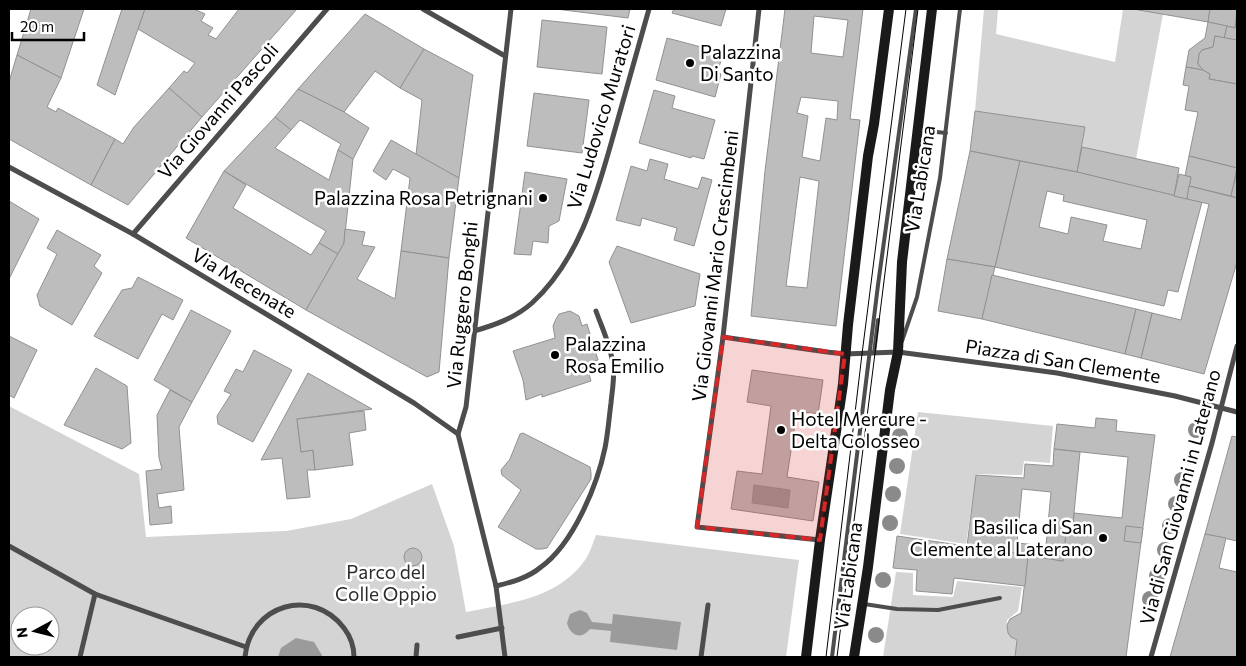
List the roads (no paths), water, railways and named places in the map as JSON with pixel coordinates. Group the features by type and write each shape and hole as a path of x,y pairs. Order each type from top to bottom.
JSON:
{"main road":[{"name":"Via Labicana","path":"806,657 820,540 843,384 868,156 874,124 888,9"},
{"name":"Via Labicana","path":"854,657 868,567 890,390 898,352 900,283 932,9"}],"street":[{"name":"Via Giovanni Pascoli","path":"133,234 327,9"},
{"path":"423,9 505,56"},
{"name":"Via Ruggero Bonghi","path":"458,434 466,407 511,9"},
{"name":"Via Ludovico Muratori","path":"474,331 497,324 522,310 532,302 563,268 592,208 649,9"},
{"name":"Via Giovanni Mario Crescimbeni","path":"759,9 723,337 697,526 820,540"},
{"name":"Via Mecenate","path":"9,167 133,234 414,403 458,434"},
{"path":"496,586 516,581 541,568 550,560 573,529 601,466 606,440 614,366 596,311"},
{"path":"723,337 845,354 898,352"},
{"name":"Via di San Giovanni in Laterano","path":"1151,657 1237,346"},
{"name":"Piazza di San Clemente","path":"898,352 1057,373 1133,386 1237,412"},
{"path":"458,434 496,586 505,657"},
{"path":"9,546 95,594 246,647"},
{"path":"80,657 95,594"},
{"path":"245,657 246,647 254,629 267,615 284,607 303,604 321,609 337,619 349,635 354,657"},
{"path":"701,657 708,605"},
{"path":"458,637 502,628"},
{"path":"416,657 417,645"}],"lane":[{"name":"Via Labicana","path":"832,657 916,9"},
{"name":"Via Labicana","path":"898,352 917,297 940,178 960,9"},
{"path":"918,130 946,133"},
{"name":"Via Labicana","path":"872,353 878,320"},
{"path":"862,604 897,609 938,610 1000,598"}],"tram line":[{"path":"826,657 906,9"},
{"path":"837,657 918,9"}],"place":[{"name":"Palazzina Di Santo","path":"690,63"},
{"name":"Palazzina Rosa Petrignani","path":"543,198"},
{"name":"Palazzina Rosa Emilio","path":"555,355"},
{"name":"Hotel Mercure - Delta Colosseo","path":"781,430"},
{"name":"Basilica di San Clemente al Laterano","path":"1103,538"}],"park label":[{"name":"Parco del Colle Oppio","path":"386,583"}]}
